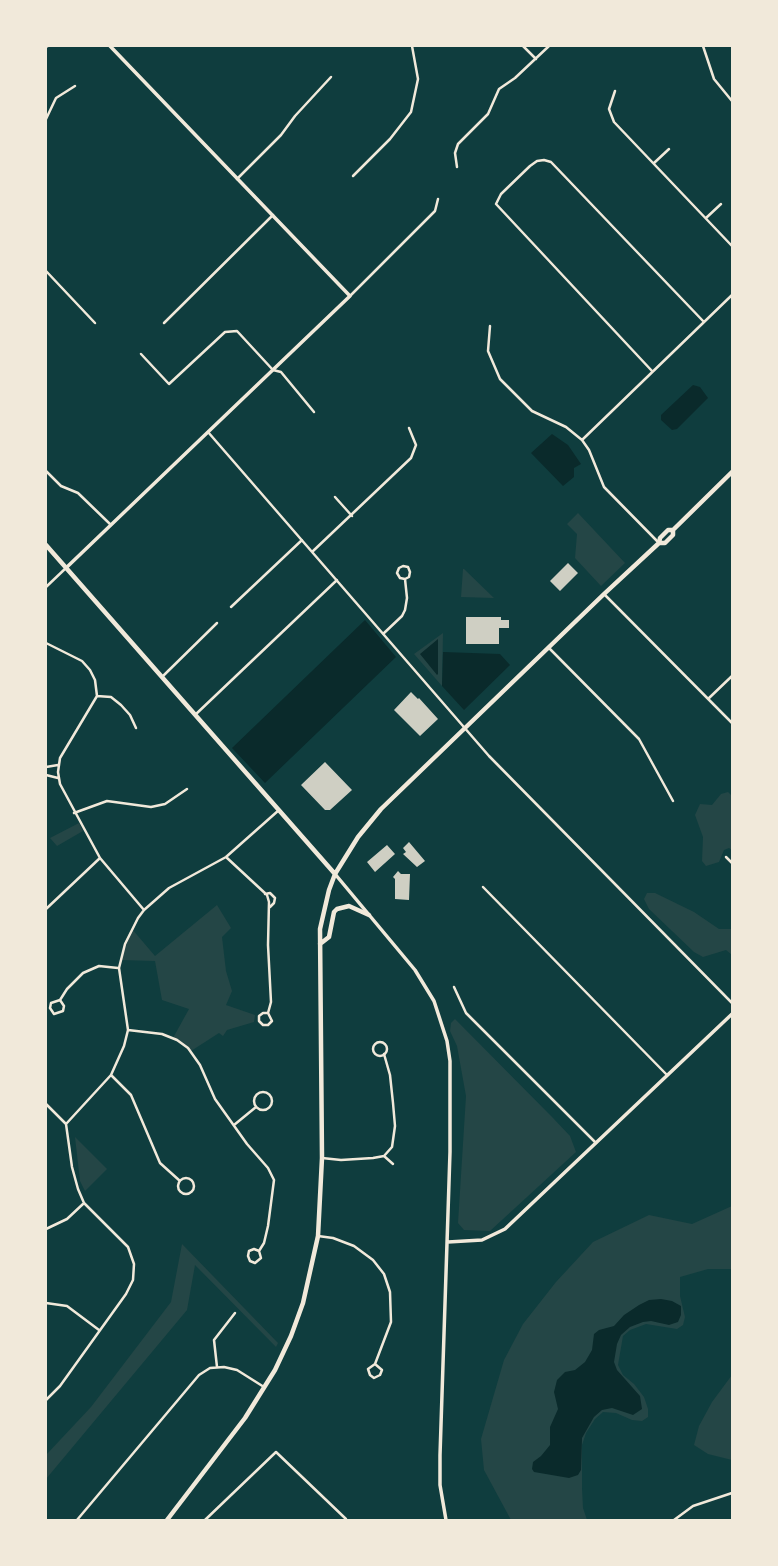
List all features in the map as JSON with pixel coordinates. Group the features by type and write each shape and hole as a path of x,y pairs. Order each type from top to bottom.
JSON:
{"main road":[{"path":"167,1521 217,1457 264,1387 291,1336 303,1303 318,1236 322,1158 320,945 323,912 335,874 374,816 659,543 668,530 673,530 733,472"},
{"path":"46,545 335,874"},
{"path":"320,945 329,937 337,909 349,906 369,915"}],"street":[{"path":"110,46 350,296"},
{"path":"353,176 390,139 411,113 418,79 412,46"},
{"path":"523,46 536,59"},
{"path":"457,167 455,153 458,144 488,114 499,89 550,46"},
{"path":"704,46 711,73 732,99"},
{"path":"237,179 281,135 331,77"},
{"path":"46,119 56,98 75,86"},
{"path":"615,91 609,109 610,116 733,246"},
{"path":"654,163 668,149"},
{"path":"652,370 496,204 501,194 530,166 544,159 551,162 704,322"},
{"path":"46,587 350,296 435,211 439,199"},
{"path":"706,218 721,204"},
{"path":"164,324 273,215"},
{"path":"46,271 95,323"},
{"path":"582,440 733,295"},
{"path":"489,326 488,351 500,379 532,411 566,427 582,440 589,450 604,487 659,543"},
{"path":"141,354 169,384 220,335 237,331 273,370 281,372 314,412"},
{"path":"312,552 411,458 416,445 409,428"},
{"path":"208,432 500,767 733,1003"},
{"path":"46,471 61,486 78,493 111,524"},
{"path":"335,497 352,516"},
{"path":"231,607 302,540"},
{"path":"383,634 405,610 405,579"},
{"path":"195,715 337,580"},
{"path":"604,594 733,723"},
{"path":"162,677 217,624"},
{"path":"46,643 82,661 94,680 97,696 65,748 58,765 58,778 74,813 100,858 144,910"},
{"path":"549,648 639,739 673,801"},
{"path":"708,699 733,676"},
{"path":"97,696 111,697 121,705 136,728"},
{"path":"46,768 58,765"},
{"path":"46,775 58,778"},
{"path":"74,813 107,801 151,807 166,804 187,789"},
{"path":"66,1125 111,1075 128,1030 119,968 128,937 144,910 169,888 226,857 279,810"},
{"path":"226,857 265,894 270,907 268,938 271,1004 268,1013"},
{"path":"726,857 733,863"},
{"path":"46,909 100,858"},
{"path":"335,874 415,970 434,1001 447,1041 450,1061 447,1242 440,1455 440,1485 446,1521"},
{"path":"483,887 668,1077"},
{"path":"265,894 274,896 274,903 270,907"},
{"path":"60,1000 67,989 88,970 106,966 119,968"},
{"path":"454,987 466,1013 596,1143"},
{"path":"55,1000 60,1000 64,1009 61,1013 54,1014 50,1005 55,1000"},
{"path":"447,1242 482,1240 505,1229 733,1014"},
{"path":"128,1030 166,1035 188,1048 200,1065 215,1099 268,1168 274,1180 268,1226 259,1251"},
{"path":"322,1158 341,1160 384,1156 392,1147 395,1126 390,1075 384,1054"},
{"path":"111,1075 131,1095 160,1163 180,1181"},
{"path":"265,1092 270,1095 272,1101 268,1108 257,1106 257,1095 265,1092"},
{"path":"46,1104 66,1125 72,1167 84,1203 122,1239 132,1253 134,1264 133,1280 126,1294 60,1386 46,1400"},
{"path":"234,1125 257,1106"},
{"path":"384,1156 393,1164"},
{"path":"188,1178 193,1180 193,1191 185,1194 180,1192 180,1181 188,1178"},
{"path":"46,1229 67,1219 84,1203"},
{"path":"318,1236 354,1245 373,1260 384,1274 390,1292 391,1322 375,1364"},
{"path":"46,1303 67,1306 99,1330"},
{"path":"217,1367 214,1340 235,1313"},
{"path":"77,1521 195,1378 210,1368 217,1367 237,1370 264,1387"},
{"path":"205,1521 276,1452 346,1519 344,1521"},
{"path":"674,1521 693,1506 733,1493"},
{"path":"210,1516 215,1521"}],"shaded area":[{"path":"693,385 700,387 708,398 677,429 672,430 661,420 661,415"},
{"path":"552,434 568,445 581,464 574,468 574,477 563,486 531,453"},
{"path":"578,513 625,563 601,586 575,558 577,534 567,524"},
{"path":"464,569 494,598 461,597"},
{"path":"365,620 396,657 265,783 232,748"},
{"path":"443,633 442,686 414,654"},
{"path":"438,639 438,674 437,675 420,654"},
{"path":"443,652 500,654 510,665 464,710 442,686"},
{"path":"728,792 732,796 732,850 724,850 719,862 706,866 702,861 703,837 695,815 700,804 712,805 721,794"},
{"path":"79,823 83,831 57,846 50,838"},
{"path":"647,893 655,893 694,912 719,929 732,929 732,955 726,950 703,957 694,952 649,909 644,899"},
{"path":"217,905 231,928 222,937 226,971 232,991 226,1005 255,1015 254,1022 227,1030 223,1036 219,1033 191,1051 173,1038 189,1009 162,1000 155,961 121,960 132,929 155,956"},
{"path":"455,1019 570,1136 576,1152 490,1231 464,1230 458,1223 466,1096 457,1046 450,1031 451,1023"},
{"path":"75,1137 107,1169 85,1191 80,1181"},
{"path":"732,1206 732,1269 708,1269 680,1277 680,1296 685,1317 683,1325 677,1329 646,1324 623,1336 618,1365 623,1375 644,1397 648,1417 642,1421 632,1420 616,1413 603,1412 586,1433 582,1445 582,1488 587,1520 511,1520 484,1470 481,1439 504,1360 523,1324 556,1282 593,1242 649,1215 692,1224"},
{"path":"182,1244 278,1343 276,1347 195,1265 187,1310 46,1479 46,1455 91,1407 171,1302"},
{"path":"661,1299 681,1306 678,1322 669,1325 643,1322 630,1327 621,1335 617,1344 614,1362 617,1370 640,1396 642,1409 633,1415 612,1408 602,1410 594,1417 582,1438 581,1470 578,1475 569,1478 534,1472 533,1462 550,1445 550,1427 558,1409 554,1392 557,1380 565,1372 575,1370 585,1362 592,1350 594,1334 599,1330 614,1326 624,1315 649,1300"},
{"path":"732,1375 732,1460 708,1454 694,1445 699,1426 712,1402"}],"building":[{"path":"568,563 578,573 560,591 550,581"},
{"path":"466,617 501,617 501,620 509,620 509,628 499,628 499,644 466,644"},
{"path":"411,692 438,719 420,736 394,710"},
{"path":"325,762 352,790 330,810 325,810 301,785"},
{"path":"409,842 425,861 417,867 403,854 406,852 403,848"},
{"path":"387,845 395,854 375,872 367,862"},
{"path":"398,871 401,874 410,874 409,900 395,899 393,877"}]}
